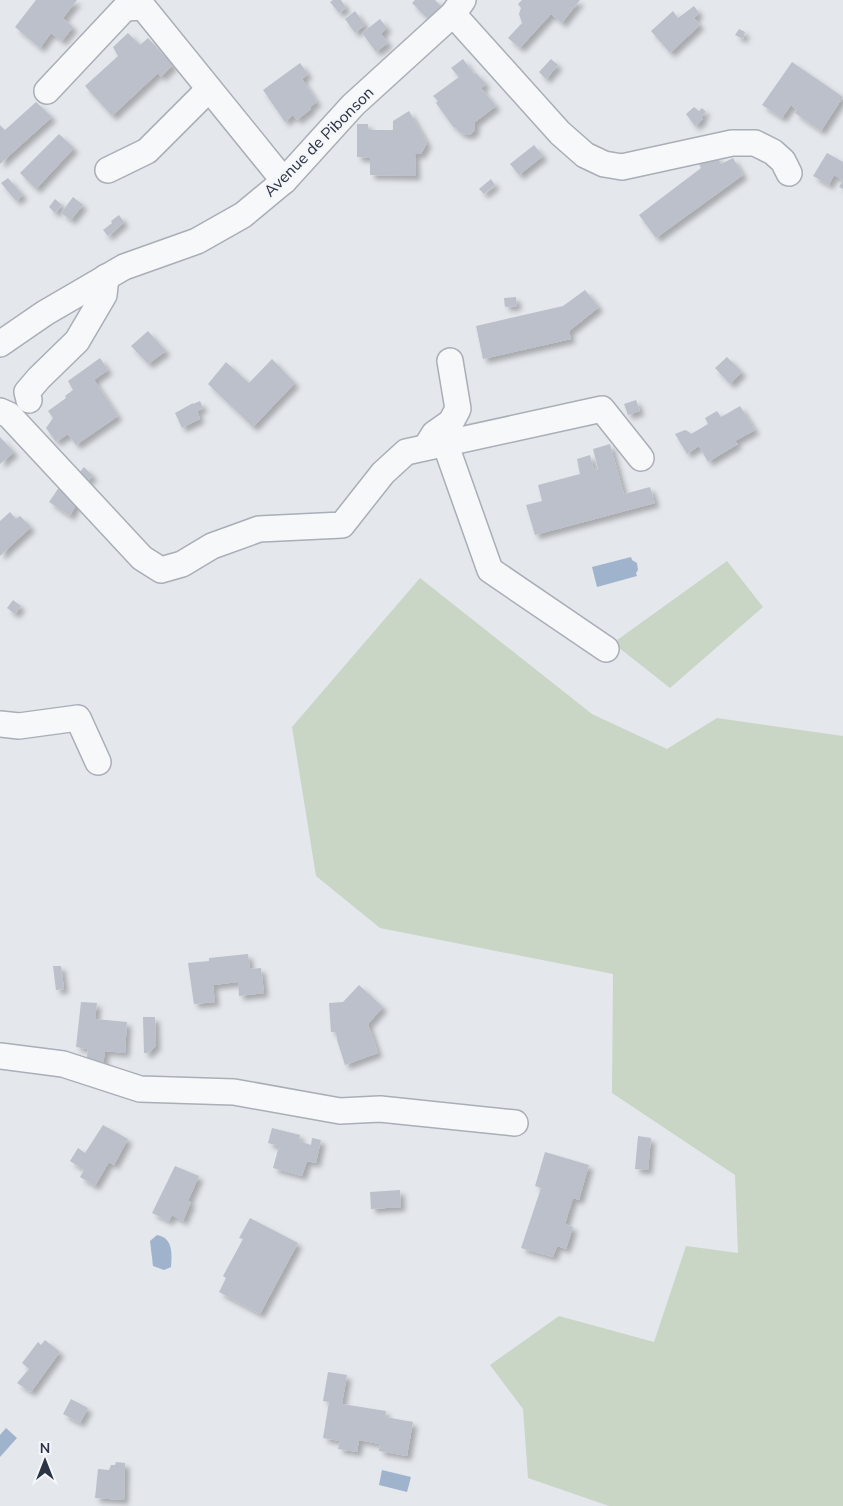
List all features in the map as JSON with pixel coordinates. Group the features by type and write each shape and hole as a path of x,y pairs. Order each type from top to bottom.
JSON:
{"street":[{"path":"47,91 124,8 143,7 284,181"},
{"path":"458,7 560,133 585,155 604,164 622,167 732,143 755,143 773,152 783,161 789,172"},
{"name":"Avenue de Pibonson","path":"6,332 45,313 124,267 197,241 243,215 284,181 353,105 458,7"},
{"path":"108,170 147,151 209,89"},
{"path":"29,400 27,392 77,341 104,295 106,277"},
{"path":"450,361 458,409 451,422 434,434 435,445 490,570 606,649"},
{"path":"0,412 9,415 142,558 161,570 182,564 212,546 259,529 342,525 383,473 406,452 435,445 602,409 641,458"},
{"path":"0,724 19,726 78,718 98,762"},
{"path":"0,1056 63,1064 140,1089 234,1092 340,1111 380,1109 516,1123"}],"green space":[{"path":"727,561 763,607 670,688 613,643"},
{"path":"420,578 592,714 667,749 717,718 843,736 843,1506 609,1506 528,1478 523,1409 490,1365 559,1316 654,1342 686,1246 738,1253 735,1175 612,1093 613,974 380,928 316,876 292,727"}],"water":[{"path":"631,557 637,563 637,576 597,587 592,567"},
{"path":"157,1235 166,1239 170,1247 171,1267 164,1270 153,1266 150,1241"},
{"path":"6,1428 17,1438 0,1457 0,1435"},
{"path":"382,1470 411,1477 407,1492 379,1485"}],"building":[{"path":"36,0 77,0 63,18 73,27 62,41 51,33 40,48 15,27"},
{"path":"341,0 346,8 339,13 330,2"},
{"path":"415,0 435,0 445,10 432,23 412,3"},
{"path":"522,0 580,0 562,23 551,14 520,48 508,38 522,23 519,14 521,8 518,4"},
{"path":"694,6 699,13 694,18 700,25 670,53 651,31 673,11 678,18"},
{"path":"355,11 365,25 355,33 345,19"},
{"path":"380,19 387,28 381,34 388,43 376,52 362,33"},
{"path":"739,29 745,32 743,39 735,35"},
{"path":"128,33 140,45 148,38 173,65 161,77 158,73 112,116 85,86 118,56 113,47"},
{"path":"463,59 474,74 476,73 486,84 481,88 496,106 475,122 475,130 471,134 466,135 454,128 433,96 459,77 451,68"},
{"path":"551,59 558,65 546,79 539,72"},
{"path":"792,62 843,97 821,131 795,113 797,110 791,105 782,118 762,105"},
{"path":"300,63 308,74 302,79 317,102 297,120 293,115 285,122 263,90"},
{"path":"36,102 52,117 0,164 0,125 5,130"},
{"path":"694,107 699,111 702,108 706,112 701,117 703,119 695,126 686,114"},
{"path":"409,111 427,143 421,154 415,154 416,176 370,175 370,158 357,157 357,124 368,124 368,130 393,130 393,121"},
{"path":"59,134 74,148 36,189 20,173"},
{"path":"534,145 543,156 519,175 510,164"},
{"path":"827,153 843,162 843,180 834,175 829,185 813,176"},
{"path":"717,156 721,164 733,158 743,175 656,238 639,215 701,168 699,164"},
{"path":"8,178 23,195 16,201 1,183"},
{"path":"491,179 495,185 484,194 479,189"},
{"path":"843,180 843,189 839,187"},
{"path":"73,197 83,205 71,220 61,213"},
{"path":"55,199 62,205 55,213 49,207"},
{"path":"119,215 124,222 108,236 103,230"},
{"path":"585,290 599,307 569,331 571,339 483,359 476,326 563,306"},
{"path":"516,297 517,306 505,307 504,298"},
{"path":"148,331 166,351 148,364 131,346"},
{"path":"727,357 742,372 730,384 715,368"},
{"path":"100,358 108,370 94,380 118,416 76,445 68,434 56,442 46,428 53,418 48,411 66,398 65,396 73,390 68,381"},
{"path":"272,359 295,383 253,427 208,384 226,362 249,383"},
{"path":"636,400 640,411 628,415 624,404"},
{"path":"200,401 203,408 197,411 200,419 182,428 175,413"},
{"path":"740,406 755,430 735,441 738,444 708,462 699,446 687,454 675,434 685,430 691,434 708,424 705,418 717,411 721,417"},
{"path":"0,437 14,452 0,464"},
{"path":"610,444 624,494 650,487 655,503 535,535 526,505 542,501 538,485 580,474 577,459 590,455 594,470 598,469 593,449"},
{"path":"84,467 93,476 87,482 78,474"},
{"path":"62,483 78,501 70,516 49,502"},
{"path":"10,512 16,519 20,516 31,527 0,556 0,521"},
{"path":"13,600 21,606 15,614 7,608"},
{"path":"248,954 250,969 261,968 264,993 239,996 238,982 213,985 215,1002 194,1004 188,963 209,961 209,958"},
{"path":"53,966 61,966 64,989 56,990"},
{"path":"359,985 383,1007 368,1024 378,1053 345,1065 336,1032 331,1032 329,1003 343,1002"},
{"path":"81,1002 97,1003 95,1019 127,1022 125,1053 105,1051 103,1065 86,1063 88,1049 76,1047"},
{"path":"143,1017 155,1017 156,1046 148,1053 144,1053"},
{"path":"103,1125 128,1139 114,1165 109,1162 95,1186 80,1177 84,1170 70,1161 78,1148 85,1153"},
{"path":"272,1128 300,1135 299,1141 311,1145 312,1138 321,1140 316,1163 307,1161 302,1176 273,1168 279,1146 268,1143"},
{"path":"638,1136 651,1138 648,1170 635,1169"},
{"path":"545,1152 589,1165 579,1200 573,1198 565,1224 573,1227 566,1249 557,1246 553,1257 521,1248 541,1188 535,1186"},
{"path":"175,1166 199,1176 188,1201 191,1202 183,1221 172,1215 169,1221 152,1213"},
{"path":"400,1190 401,1207 371,1209 370,1192"},
{"path":"250,1218 298,1243 260,1314 219,1292 226,1278 223,1276 243,1239 239,1238"},
{"path":"45,1340 60,1352 31,1392 17,1383 29,1369 22,1363 38,1342 41,1345"},
{"path":"328,1372 347,1375 342,1404 386,1411 385,1417 413,1422 407,1456 379,1451 380,1444 359,1440 357,1452 338,1449 340,1441 323,1438 329,1402 323,1401"},
{"path":"71,1399 88,1408 80,1423 63,1414"},
{"path":"116,1462 125,1463 124,1500 95,1498 98,1469 109,1470 111,1465 115,1465"}]}
